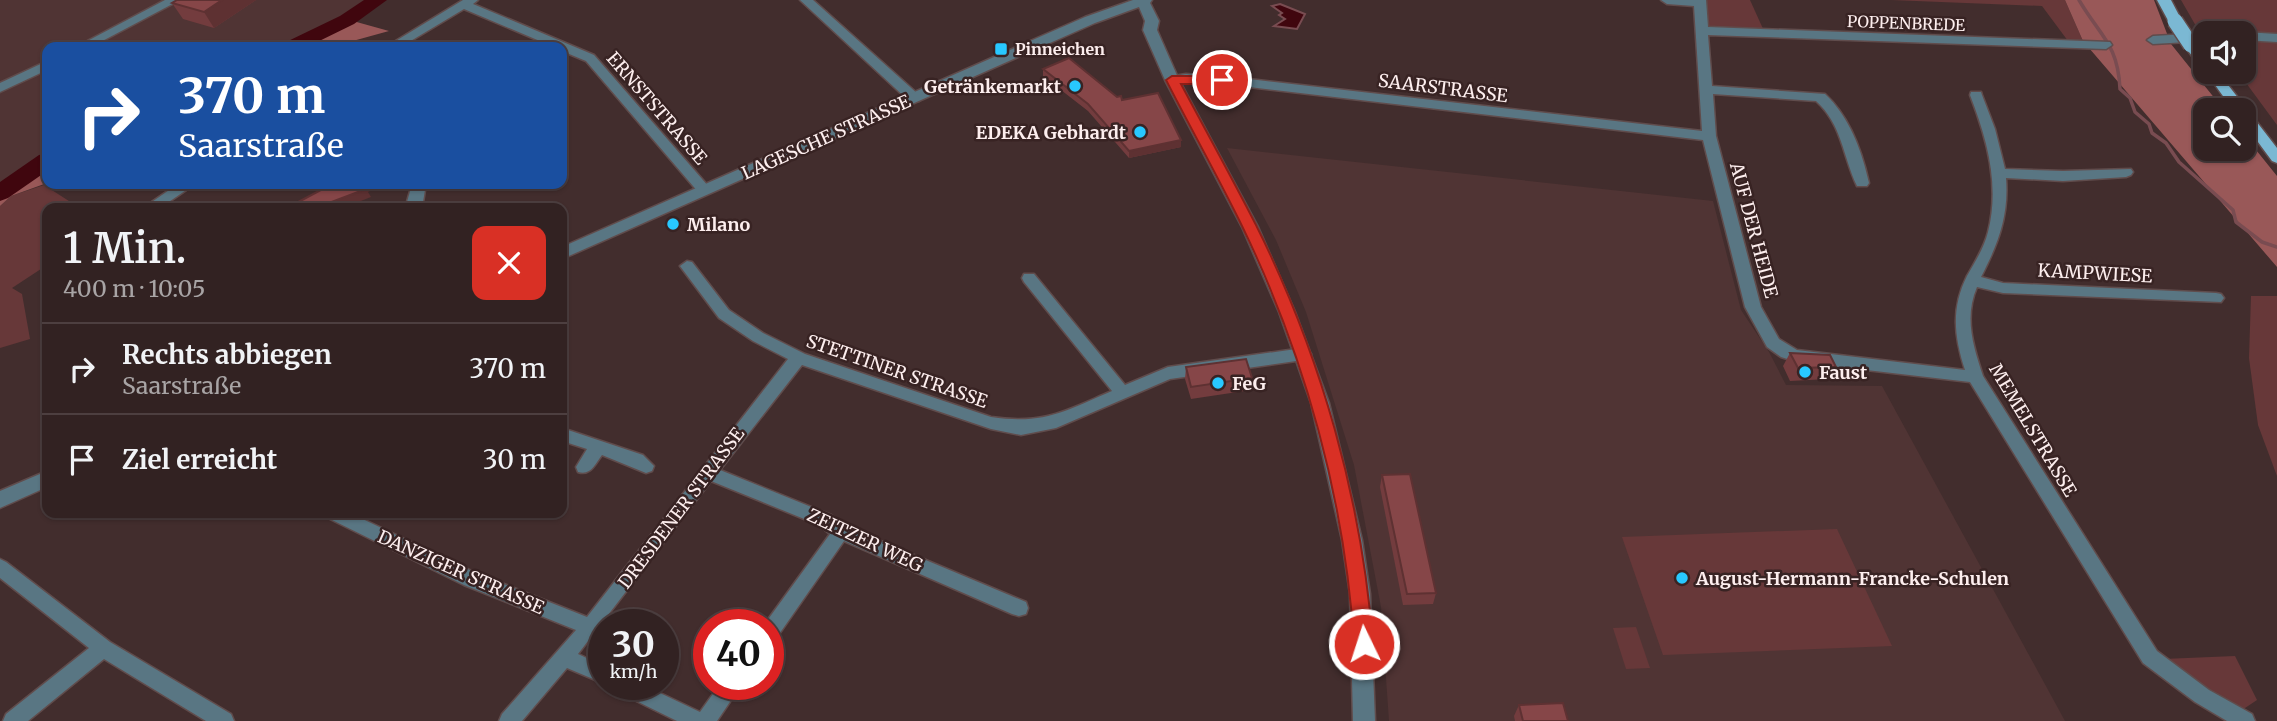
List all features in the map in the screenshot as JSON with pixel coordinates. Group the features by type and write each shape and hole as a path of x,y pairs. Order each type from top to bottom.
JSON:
{"main road":[{"path":"2164,0 2193,48"},
{"path":"2220,84 2231,98"},
{"path":"2256,130 2277,158"}],"street":[{"path":"92,42 174,0"},
{"path":"806,0 914,98"},
{"path":"1667,0 1700,2"},
{"path":"1134,1 1139,24 1150,30 1172,80 1250,227 1303,354 1334,456 1352,540 1364,644 1364,721"},
{"name":"LAGESCHE STRASSE","path":"567,251 1134,1"},
{"path":"400,42 468,2"},
{"name":"ERNSTSTRASSE","path":"468,2 555,42"},
{"name":"AUF DER HEIDE","path":"1700,2 1709,136 1753,307 1773,343 1787,353 1797,356 1975,377"},
{"name":"POPPENBREDE","path":"1704,31 2106,45"},
{"path":"2256,37 2277,38"},
{"path":"2153,40 2193,38"},
{"name":"ERNSTSTRASSE","path":"567,47 590,58 704,190"},
{"path":"0,88 42,67"},
{"name":"SAARSTRASSE","path":"1172,80 1186,78 1249,83 1709,136"},
{"path":"1707,90 1820,97 1831,105 1860,168 1862,183"},
{"name":"MEMELSTRASSE","path":"1976,95 1987,121 1995,162 2001,173 2000,201 1994,233 1965,299 1963,318 1968,355 1975,377 2150,657 2202,696 2245,721"},
{"path":"2001,173 2063,176 2126,172"},
{"path":"158,203 180,189"},
{"name":"STETTINER STRASSE","path":"687,266 724,314 758,337 799,358 991,423 1021,428 1056,422 1168,373 1303,354"},
{"path":"1029,278 1122,392"},
{"name":"KAMPWIESE","path":"1974,281 2003,288 2216,298"},
{"name":"DRESDENER STRASSE","path":"604,609 778,380 799,358"},
{"path":"567,436 637,460 646,467"},
{"path":"584,467 597,448"},
{"name":"ZEITZER WEG","path":"709,473 825,520 841,533 1019,608"},
{"path":"0,500 42,482"},
{"name":"DANZIGER STRASSE","path":"344,518 470,579 588,626"},
{"path":"784,612 841,533"},
{"path":"0,566 103,648 224,721"},
{"name":"DRESDENER STRASSE","path":"509,721 588,629"},
{"path":"13,721 103,648"},
{"path":"564,657 588,668"},
{"path":"654,700 697,721"},
{"path":"705,721 720,700"}],"shaded area":[{"path":"0,0 368,0 322,31 294,42 42,42 42,157 0,186"},
{"path":"1705,0 1750,0 1764,31 1709,27"},
{"path":"1891,0 2065,0 2083,41 2068,41 2042,6"},
{"path":"2065,0 2154,0 2171,44 2193,71 2193,84 2203,84 2214,98 2193,98 2193,161 2256,161 2256,150 2277,176 2277,267 2083,41"},
{"path":"2181,0 2277,0 2277,38 2256,37 2256,21 2193,21"},
{"path":"1280,4 1305,14 1297,29 1274,26 1285,19 1279,15 1282,13 1272,6"},
{"path":"353,21 389,31 349,42 309,42"},
{"path":"2256,40 2277,41 2277,125 2247,84 2256,84"},
{"path":"1227,148 1713,201 1741,310 1769,352 1786,385 1882,386 2065,721 1389,721 1381,607 1354,465 1306,312 1276,240"},
{"path":"42,169 42,185 11,196 0,206 0,198"},
{"path":"42,186 42,189 50,189 72,203 42,203 42,268 12,288 22,294 30,339 0,348 0,206 11,196"},
{"path":"2251,296 2277,296 2277,476 2258,425 2249,358"},
{"path":"1837,529 1892,646 1663,655 1622,537"},
{"path":"1636,627 1650,668 1626,669 1613,628"},
{"path":"2235,656 2257,700 2242,710 2218,701 2163,659"}],"building":[{"path":"177,0 222,0 204,12 172,3"},
{"path":"1069,58 1117,97 1121,96 1122,100 1158,93 1181,140 1129,151 1088,104 1043,69"},
{"path":"323,189 366,189 329,203 296,203"},
{"path":"1790,353 1830,355 1836,367 1798,368"},
{"path":"1246,359 1252,378 1191,387 1186,367"},
{"path":"1410,474 1436,593 1407,594 1382,475"},
{"path":"1563,703 1568,721 1523,721 1519,705"}],"waterway":[{"path":"301,42 347,20 377,0"},
{"path":"2079,0 2107,41 2116,61 2120,89 2130,98 2135,112 2149,124 2152,133 2166,143 2179,162 2233,210 2236,222 2262,242 2277,247"},
{"path":"0,193 42,164"}],"place":[{"name":"Pinneichen","path":"1001,49"},
{"name":"Getränkemarkt","path":"1075,86"},
{"name":"EDEKA Gebhardt","path":"1140,132"},
{"name":"Milano","path":"673,224"},
{"name":"Faust","path":"1805,372"},
{"name":"FeG","path":"1218,383"},
{"name":"August-Hermann-Francke-Schulen","path":"1682,578"}],"route":[{"path":"1222,80 1172,80 1250,227 1287,312 1320,403 1352,540 1364,644"}]}
